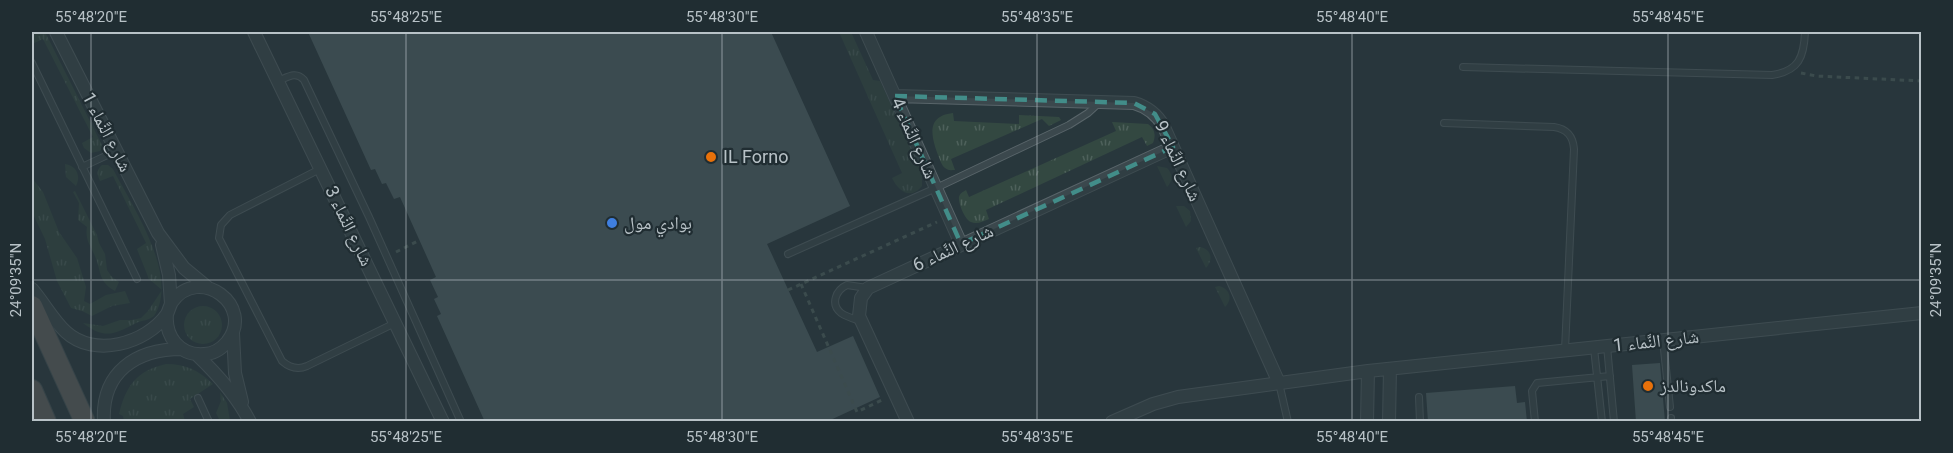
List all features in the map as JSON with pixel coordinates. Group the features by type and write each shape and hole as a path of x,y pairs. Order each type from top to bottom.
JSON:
{"highway":[{"path":"32,306 85,422"},
{"path":"32,390 46,422"}],"street":[{"name":"شارع النَّماء 1","path":"56,32 158,233 179,262 207,287"},
{"name":"شارع النَّماء 3","path":"254,32 443,422"},
{"name":"شارع النَّماء 4","path":"866,32 961,244"},
{"name":"شارع النَّماء 9","path":"896,96 1100,102 1134,104 1149,109 1160,120 1173,147 1279,383"},
{"name":"شارع النَّماء 6","path":"868,288 1173,147"},
{"name":"شارع النَّماء 1","path":"158,233 169,275 169,309"},
{"path":"32,290 67,333 81,342 98,346 115,345 144,335 169,309 177,296 186,290 207,287 224,296 230,304 235,323 232,333 222,347 206,354 164,349 149,352 130,362 117,375 109,388 104,406 104,422"},
{"path":"868,288 859,304 861,321 908,422"},
{"path":"169,309 166,324 169,334 182,350"},
{"name":"شارع النَّماء 1","path":"1112,422 1153,404 1178,397 1368,371 1922,313"},
{"path":"232,333 235,373 247,417"},
{"path":"196,354 223,381 247,417"},
{"path":"1389,422 1390,369"},
{"path":"1367,422 1368,371"}],"lane":[{"path":"1463,67 1783,74 1800,60 1804,49 1805,32"},
{"path":"32,63 137,279"},
{"path":"278,81 294,75 304,80 369,217 461,422"},
{"path":"788,254 936,188 1069,124 1088,113 1100,102"},
{"path":"1444,123 1554,127 1561,128 1571,137 1574,149 1565,350"},
{"path":"82,167 116,151"},
{"path":"321,169 225,219 219,231 219,238 231,263 282,361 291,367 308,366 395,323"},
{"path":"861,321 840,312 835,299 839,290 847,285 868,288"},
{"path":"1663,340 1670,407"},
{"path":"1601,346 1610,376 1614,422"},
{"path":"1601,346 1597,377 1602,422"},
{"path":"1535,422 1532,391 1537,383 1610,376"},
{"path":"1279,383 1288,422"},
{"path":"1419,397 1420,422"},
{"path":"198,398 209,422"}],"path":[{"path":"1793,68 1816,76 1922,81"},
{"path":"788,290 937,222 933,214 945,208"},
{"path":"801,284 857,412 896,394"}],"highlighted area":[{"path":"895,96 1134,103 1155,114 1173,147 961,244"}],"green space":[{"path":"32,32 45,32 103,147 100,151 91,153 84,148 82,143 93,137 43,39 32,44"},
{"path":"839,32 851,32 873,80 880,81 922,172 922,186 914,193 902,190 892,178 902,173"},
{"path":"953,113 954,121 1019,124 1019,115 1059,117 1061,120 1049,126 1042,119 951,159 955,170 950,170 942,165 934,141 933,128 938,118"},
{"path":"1112,122 1148,124 1154,132 1153,143 1147,146 1142,137 986,210 989,219 983,222 971,222 964,215 959,197 964,191 966,190 969,197 1116,131"},
{"path":"65,164 77,172 76,186 66,177"},
{"path":"102,165 108,165 113,169 141,221 157,262 161,289 149,279 137,249 146,243 113,176 100,181 98,177"},
{"path":"1157,166 1167,168 1171,175 1167,187"},
{"path":"32,178 43,192 59,232 77,258 86,287 84,301 90,304 106,295 125,291 130,303 112,306 92,316 71,308 57,281 45,239 32,212"},
{"path":"75,191 105,254 107,270 119,282 115,291 105,283 87,238 87,227 78,220 79,203 73,192"},
{"path":"1176,206 1184,206 1190,211 1191,221 1186,227"},
{"path":"1200,247 1209,252 1211,258 1206,268 1196,248"},
{"path":"1215,287 1226,289 1230,298 1225,307"},
{"path":"161,292 154,316 148,320 110,334 98,332 83,323 103,326 120,320 141,318"},
{"path":"203,306 216,312 222,325 216,338 203,344 190,338 184,325 190,312"},
{"path":"166,364 191,369 213,384 190,399 194,407 183,414 185,421 124,421 123,416 119,414 125,395 134,381 147,371"},
{"path":"220,392 227,403 230,421 220,421 216,413 221,401"}],"building":[{"name":"بوادي مول","path":"308,32 771,32 850,206 767,244 817,352 853,336 880,397 826,422 485,422 437,316 441,314 434,299 438,297 430,280 436,277 400,197 394,199 386,183 382,184 375,169 371,170"},
{"name":"ماكدونالدز","path":"1660,363 1665,422 1636,422 1632,365"},
{"path":"1515,386 1517,403 1525,402 1527,422 1428,422 1426,393"}],"place":[{"name":"IL Forno","path":"711,157"},
{"name":"بوادي مول","path":"612,223"},
{"name":"ماكدونالدز","path":"1648,386"}]}
